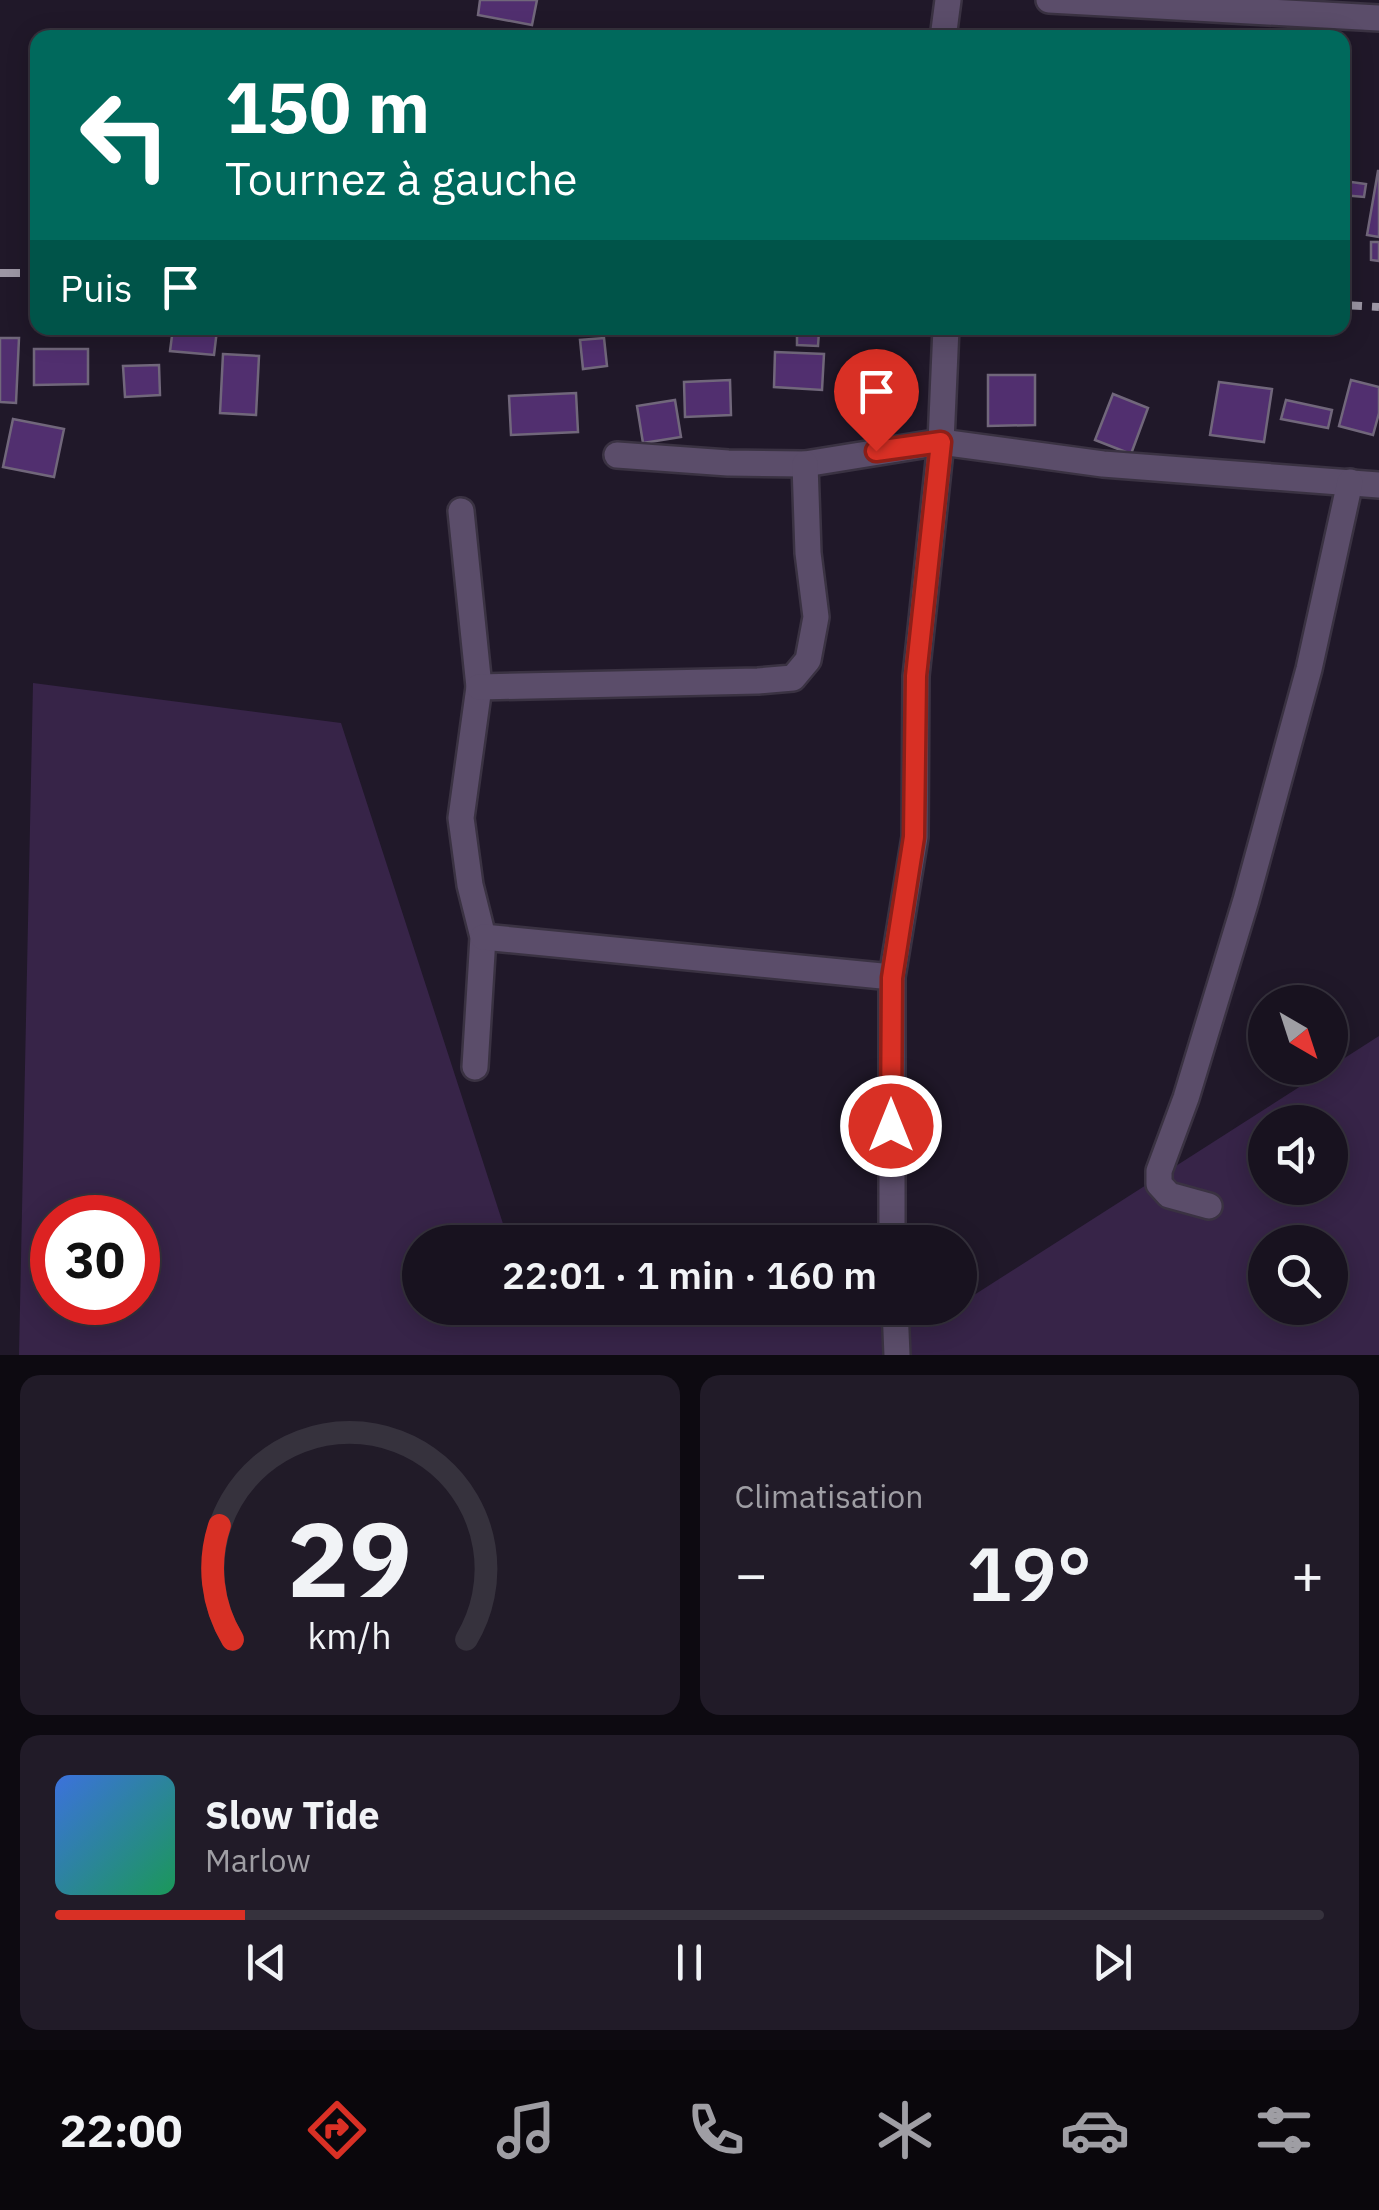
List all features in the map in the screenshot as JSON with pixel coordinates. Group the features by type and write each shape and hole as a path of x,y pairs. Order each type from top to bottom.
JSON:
{"street":[{"path":"944,30 948,0"},
{"path":"1049,0 1379,18"},
{"path":"892,1225 892,978 914,837 916,676 941,442 946,335"},
{"path":"617,455 805,464 941,442 1103,464 1379,485"},
{"path":"479,687 793,678 808,660 816,617 808,553 805,464"},
{"path":"1209,1206 1170,1195 1159,1184 1159,1171 1186,1098 1246,900 1309,669 1350,482"},
{"path":"461,511 479,687 461,818 470,885 484,937 475,1067"},
{"path":"484,937 892,978"},
{"path":"896,1325 897,1355"}],"shaded area":[{"path":"33,683 341,723 503,1225 402,1225 402,1325 977,1325 977,1293 1248,1120 1248,1205 1348,1205 1348,1105 1271,1105 1302,1085 1348,1085 1348,1056 1379,1036 1379,1355 19,1355"}],"building":[{"path":"480,0 537,0 532,25 478,15"},
{"path":"1379,171 1379,237 1367,235"},
{"path":"1350,182 1366,184 1364,197 1350,196"},
{"path":"1371,242 1379,242 1379,261 1371,260"},
{"path":"172,335 216,335 214,355 170,351"},
{"path":"797,335 819,335 818,346 797,345"},
{"path":"0,338 19,338 16,403 0,402"},
{"path":"604,338 607,366 583,369 580,340"},
{"path":"34,349 88,349 88,384 34,385"},
{"path":"775,352 824,354 822,390 774,387"},
{"path":"223,354 259,356 256,415 220,413"},
{"path":"852,361 903,363 901,399 850,397"},
{"path":"159,365 160,395 125,397 123,366"},
{"path":"988,375 1035,375 1035,425 988,426"},
{"path":"730,380 731,415 685,417 684,382"},
{"path":"1351,380 1379,387 1379,413 1373,435 1339,426"},
{"path":"1219,382 1272,389 1264,442 1210,435"},
{"path":"576,393 578,432 511,435 509,396"},
{"path":"1113,394 1148,408 1131,454 1095,440"},
{"path":"675,400 681,437 643,443 637,406"},
{"path":"1286,400 1332,410 1328,428 1281,419"},
{"path":"13,419 64,429 54,477 3,467"}],"railway":[{"path":"0,273 30,273"},
{"path":"1350,305 1379,307"}],"route":[{"path":"876,451 941,442 916,676 914,837 892,978 891,1126"}]}
